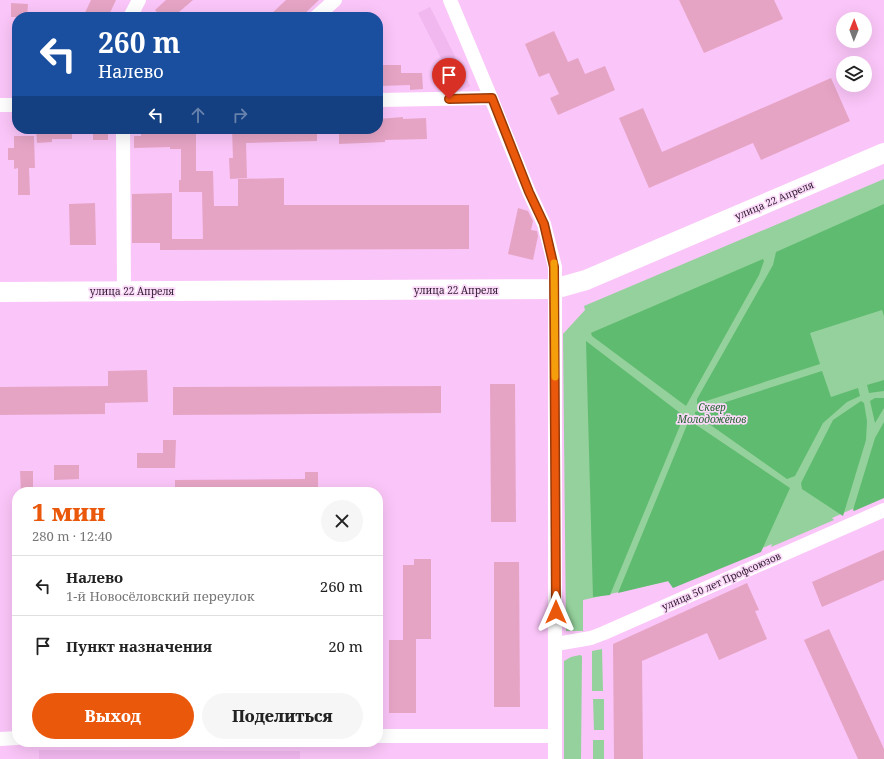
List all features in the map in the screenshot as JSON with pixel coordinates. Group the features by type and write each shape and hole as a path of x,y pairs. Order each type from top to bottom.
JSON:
{"main road":[{"name":"улица 22 Апреля","path":"0,292 554,289 586,280 884,153"}],"street":[{"path":"133,12 139,0"},
{"path":"322,12 335,0"},
{"path":"450,0 492,98 529,192 544,224 554,267 556,644 555,759"},
{"path":"383,100 492,98"},
{"path":"0,105 12,105"},
{"path":"123,134 124,291"},
{"name":"улица 50 лет Профсоюзов","path":"556,644 591,638 604,633 884,510"},
{"path":"383,736 555,736"},
{"path":"0,739 12,738"}],"shaded area":[{"path":"430,7 470,86 458,92 418,13"},
{"path":"39,750 300,751 300,759 39,759"}],"green space":[{"name":"Сквер Молодожёнов","path":"884,179 884,495 832,518 834,520 771,547 772,544 701,574 583,600 583,631 566,631 563,334 585,310 584,306"},
{"path":"884,204 884,316 882,310 810,333 820,364 697,404 697,399 773,265 776,252"},
{"path":"763,259 764,261 759,275 686,406 592,336 591,333 593,332"},
{"path":"586,341 684,416 610,595 593,597"},
{"path":"822,371 831,397 858,388 860,396 847,402 823,423 795,476 787,479 695,414 695,412"},
{"path":"884,380 884,391 869,393 867,385"},
{"path":"875,398 884,398 884,408 875,423 870,401"},
{"path":"861,401 864,403 867,421 866,440 843,516 802,489 801,483 833,420"},
{"path":"689,420 790,488 761,552 673,588 668,581 618,593"},
{"path":"884,422 884,498 854,511 853,510 875,438"},
{"path":"602,649 603,691 592,691 592,651"},
{"path":"582,656 581,759 564,759 564,661 571,657"},
{"path":"593,699 604,699 604,730 594,730"},
{"path":"593,740 604,740 604,759 593,759"}],"building":[{"path":"91,0 116,0 110,12 85,12"},
{"path":"166,0 193,0 179,12 157,12 155,10"},
{"path":"286,0 319,0 306,12 273,12"},
{"path":"679,0 774,0 783,19 704,53"},
{"path":"11,3 28,4 27,12 12,12 11,17"},
{"path":"554,31 568,62 578,58 585,74 605,66 615,90 558,115 550,98 559,94 549,73 539,77 525,44"},
{"path":"383,65 401,65 401,73 422,73 423,89 410,90 410,85 383,86"},
{"path":"831,78 850,121 761,160 753,143 649,188 619,118 643,108 662,152"},
{"path":"403,117 403,119 426,118 427,139 385,140 385,142 339,144 339,134 383,134 383,119"},
{"path":"36,134 72,134 72,139 52,139 52,142 37,143"},
{"path":"93,134 108,134 108,140 93,140"},
{"path":"141,134 196,134 196,171 213,171 214,206 238,206 238,179 284,178 284,205 469,205 469,249 160,250 160,243 132,243 132,194 172,193 172,239 203,239 202,192 179,192 179,180 181,180 181,149 170,149 170,147 134,148 134,136 141,136"},
{"path":"232,134 317,134 317,141 246,143 247,178 230,179 229,158 233,158"},
{"path":"14,136 34,136 35,168 29,168 30,195 18,195 18,168 14,169 14,160 8,160 8,148 14,148"},
{"path":"95,203 96,245 70,245 69,204"},
{"path":"518,208 528,211 533,221 531,230 537,231 538,236 533,260 508,254"},
{"path":"147,370 148,402 105,403 105,414 0,415 0,387 108,386 108,371"},
{"path":"490,384 515,384 516,522 491,522"},
{"path":"441,386 441,413 173,415 173,387"},
{"path":"163,440 176,440 175,468 137,468 137,453 163,453"},
{"path":"54,465 79,465 79,479 54,480"},
{"path":"20,471 33,471 33,487 21,487"},
{"path":"305,472 318,472 318,487 175,487 175,480 305,479"},
{"path":"884,550 884,580 822,607 812,582"},
{"path":"414,559 431,559 431,639 416,639 416,713 389,713 389,640 403,640 403,565 414,565"},
{"path":"494,562 519,562 520,707 494,707"},
{"path":"747,583 759,610 755,611 767,639 719,660 707,633 642,661 643,759 614,759 613,644"},
{"path":"829,629 884,749 884,759 858,759 804,640"}],"slow traffic":[{"path":"554,263 555,377"}],"route":[{"path":"449,99 492,98 529,192 544,224 554,267 556,612"}]}
